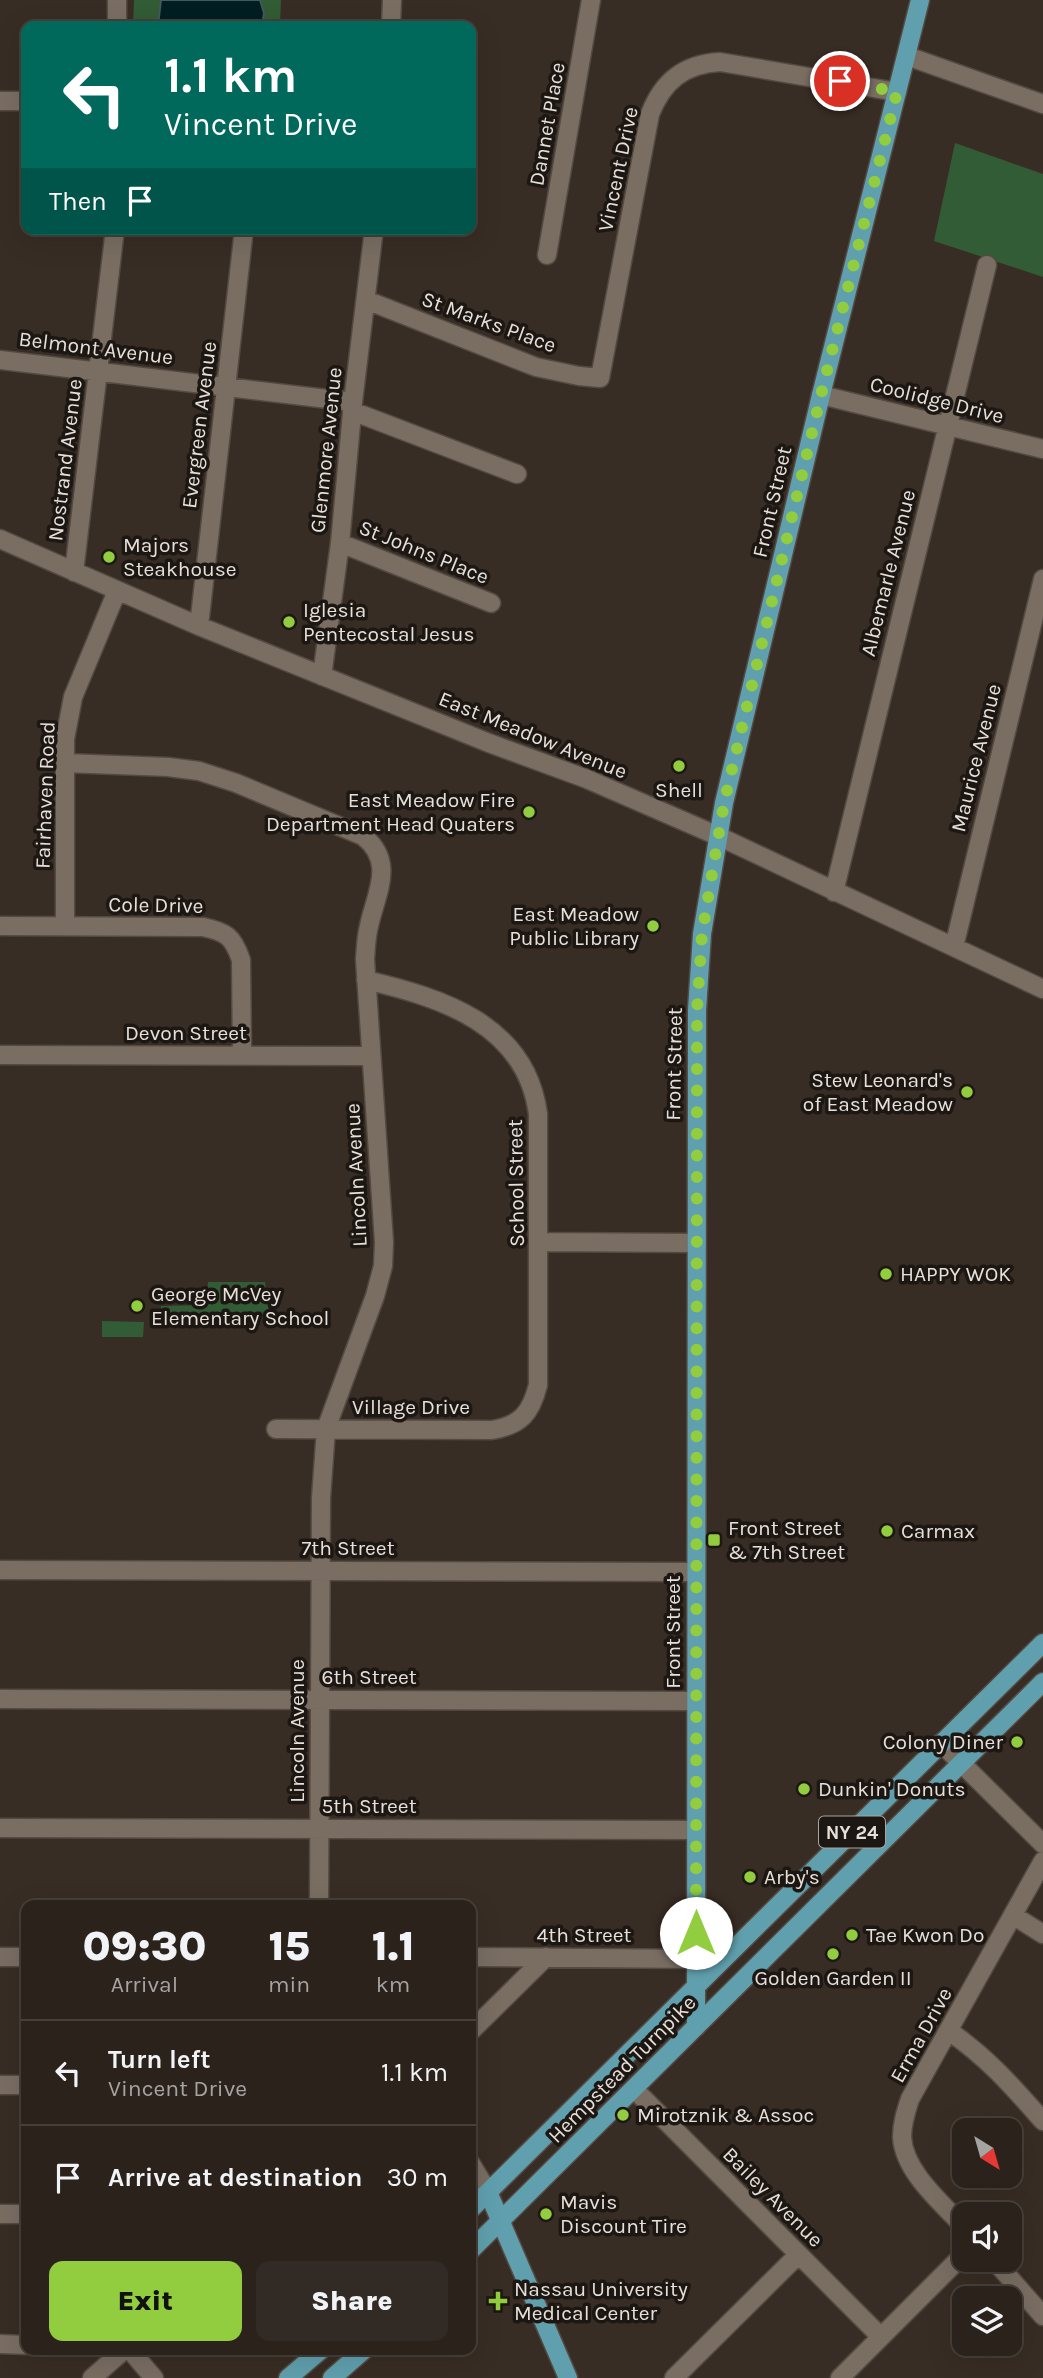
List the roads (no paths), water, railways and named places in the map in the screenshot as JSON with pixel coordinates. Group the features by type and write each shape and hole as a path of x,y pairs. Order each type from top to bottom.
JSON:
{"main road":[{"name":"Front Street","path":"696,2027 697,1010 702,934 718,836 740,731 920,0"},
{"name":"Hempstead Turnpike","path":"476,2204 1043,1643"},
{"name":"Hempstead Turnpike","path":"476,2245 1043,1682"},
{"path":"488,2192 568,2378"},
{"path":"288,2378 315,2355"},
{"path":"332,2378 358,2355"}],"street":[{"path":"117,0 117,21"},
{"path":"391,0 391,21"},
{"name":"Dannet Place","path":"547,255 591,0"},
{"path":"907,56 1043,104"},
{"name":"Vincent Drive","path":"600,377 650,114 656,99 669,81 692,67 720,62 897,92"},
{"path":"0,107 0,101 21,101"},
{"name":"Nostrand Avenue","path":"74,572 114,235"},
{"name":"Evergreen Avenue","path":"199,626 243,235"},
{"name":"Glenmore Avenue","path":"322,676 340,543 373,235"},
{"name":"Albemarle Avenue","path":"834,892 987,265"},
{"name":"St Marks Place","path":"366,300 536,367 579,376 600,377"},
{"name":"Belmont Avenue","path":"0,360 226,386 353,406 517,474"},
{"name":"Coolidge Drive","path":"821,395 1043,449"},
{"name":"East Meadow Avenue","path":"0,539 199,626 489,743 587,779 718,836 1043,989"},
{"name":"St Johns Place","path":"340,543 491,603"},
{"name":"Maurice Avenue","path":"954,947 1043,579"},
{"name":"Fairhaven Road","path":"65,926 65,739 73,697 117,591"},
{"name":"Lincoln Avenue","path":"65,763 168,767 199,771 236,783 363,836 373,844 381,859 382,876 368,929 365,959 384,1242 383,1266 375,1296 326,1429 321,1498 319,1900"},
{"name":"Cole Drive","path":"0,926 203,927 226,934 236,945 241,960 242,1055"},
{"name":"School Street","path":"366,980 411,990 473,1016 494,1032 516,1056 530,1082 538,1114 539,1361 534,1402"},
{"name":"Devon Street","path":"0,1055 371,1056"},
{"path":"539,1242 696,1243"},
{"name":"Village Drive","path":"276,1429 492,1430 507,1427 522,1418 534,1402"},
{"name":"7th Street","path":"0,1570 695,1572"},
{"name":"6th Street","path":"0,1699 695,1701"},
{"path":"941,1743 1043,1844"},
{"name":"5th Street","path":"0,1828 696,1830"},
{"name":"Erma Drive","path":"952,2213 911,2165 902,2138 904,2119 910,2099 1043,1861"},
{"path":"1014,1916 1043,1934"},
{"path":"0,1957 21,1957"},
{"name":"4th Street","path":"476,1957 696,1959"},
{"path":"476,2026 546,1957"},
{"path":"949,2031 996,2068 1043,2122"},
{"path":"0,2085 21,2085"},
{"name":"Bailey Avenue","path":"634,2089 881,2337"},
{"path":"476,2172 488,2192"},
{"path":"0,2214 21,2214"},
{"path":"674,2378 798,2255"},
{"path":"840,2378 952,2266"},
{"path":"1004,2272 1043,2316"},
{"path":"0,2344 21,2344"},
{"path":"92,2378 118,2355"},
{"path":"134,2355 154,2378"}],"water":[{"path":"161,0 260,0 264,13 263,21 159,21"}],"place":[{"name":"Majors Steakhouse","path":"109,557"},
{"name":"Iglesia Pentecostal Jesus","path":"289,622"},
{"name":"Shell","path":"679,766"},
{"name":"East Meadow Fire Department Head Quaters","path":"529,812"},
{"name":"East Meadow Public Library","path":"653,926"},
{"name":"Stew Leonard's of East Meadow","path":"967,1092"},
{"name":"HAPPY WOK","path":"886,1274"},
{"name":"George McVey Elementary School","path":"137,1306"},
{"name":"Carmax","path":"887,1531"},
{"name":"Front Street & 7th Street","path":"714,1540"},
{"name":"Colony Diner","path":"1017,1742"},
{"name":"Dunkin' Donuts","path":"804,1789"},
{"name":"Arby's","path":"750,1877"},
{"name":"Tae Kwon Do","path":"852,1935"},
{"name":"Golden Garden II","path":"833,1954"},
{"name":"Mirotznik & Assoc","path":"623,2115"},
{"name":"Mavis Discount Tire","path":"546,2214"},
{"name":"Nassau University Medical Center","path":"498,2301"}]}
